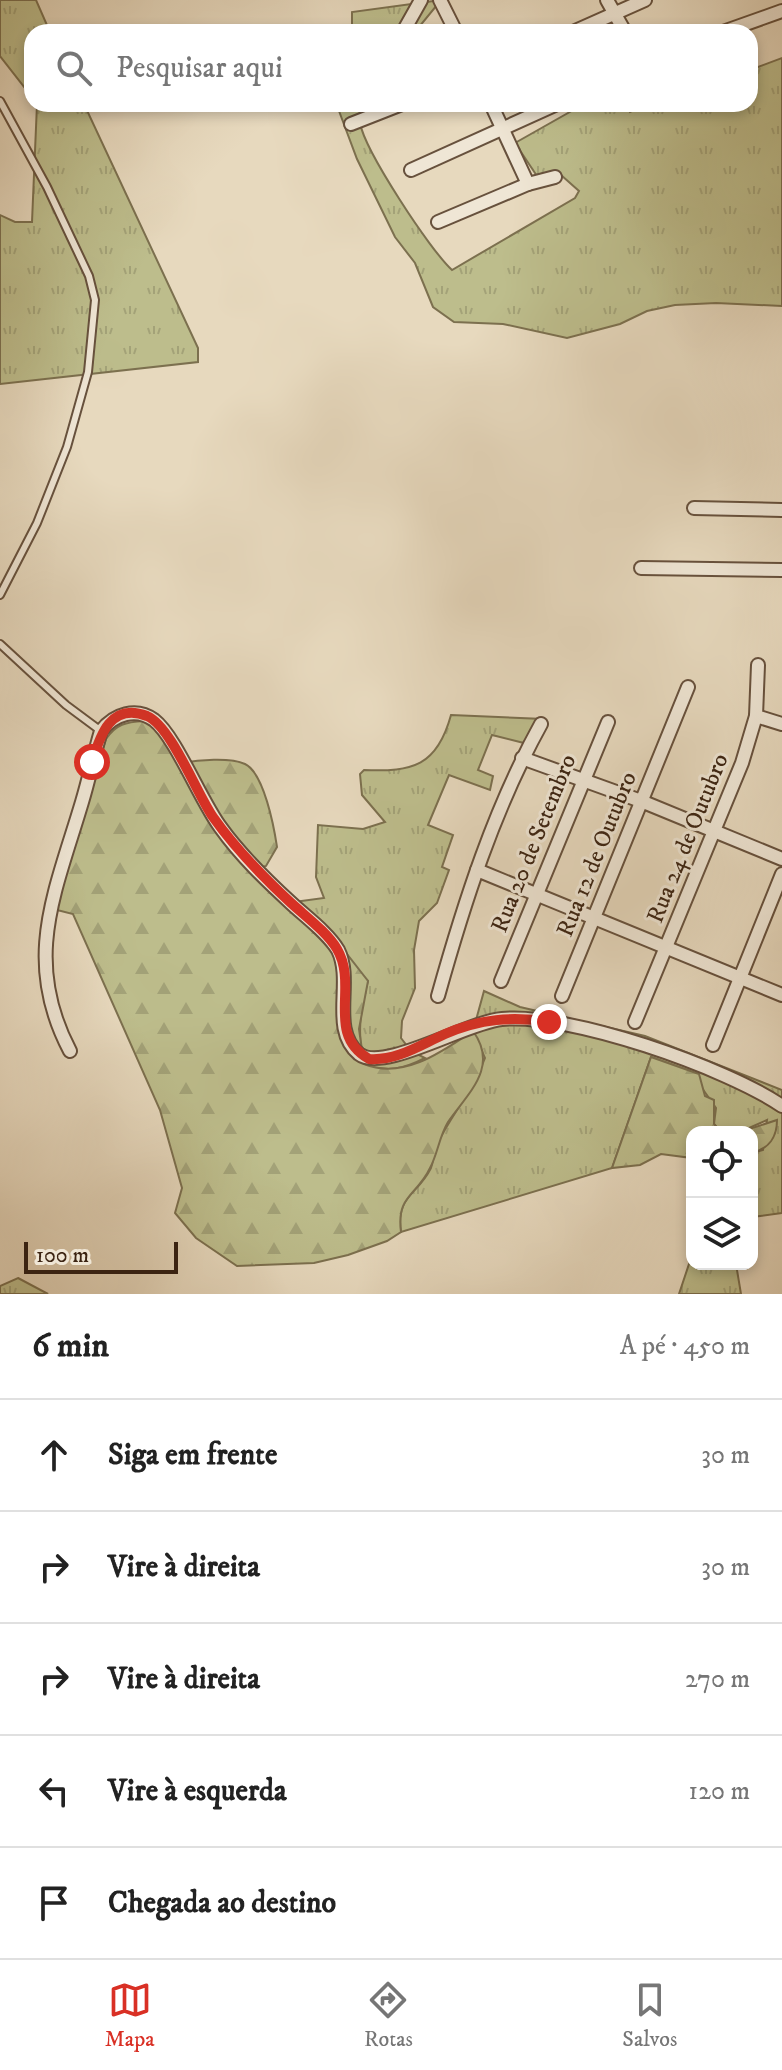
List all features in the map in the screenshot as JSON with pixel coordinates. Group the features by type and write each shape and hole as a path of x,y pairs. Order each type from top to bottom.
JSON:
{"street":[{"path":"408,24 421,0"},
{"path":"440,0 452,24"},
{"path":"607,0 621,24"},
{"path":"591,24 645,0"},
{"path":"745,24 782,11"},
{"path":"351,124 382,112"},
{"path":"494,112 528,184"},
{"path":"411,170 540,112"},
{"path":"438,222 528,184 555,177"},
{"path":"694,508 782,510"},
{"path":"641,568 782,570"},
{"name":"Rua 24 de Outubro","path":"635,1022 742,763 756,716 758,665"},
{"name":"Rua 12 de Outubro","path":"562,996 688,687"},
{"path":"70,1051 54,1020 44,965 44,941 55,887 101,731 109,721 133,713 157,722 221,828 246,859 337,948 345,969 344,1027 352,1046 369,1059 392,1058 483,1021 523,1018 662,1052 724,1073 782,1106"},
{"path":"756,716 782,724"},
{"name":"Rua 20 de Setembro","path":"501,981 608,722"},
{"path":"438,996 477,870 522,758 541,724"},
{"path":"522,758 641,801 782,859"},
{"path":"477,870 537,891 782,995"},
{"path":"713,1045 782,874"}],"lane":[{"path":"0,101 47,187 89,276 95,300 88,372 67,447 37,523 0,595"},
{"path":"0,644 66,705 101,731"}],"green space":[{"path":"0,0 36,0 46,24 24,24 24,87 0,56"},
{"path":"441,0 422,24 352,24 352,12"},
{"path":"782,58 782,306 675,305 647,311 620,324 567,338 503,324 454,322 433,307 415,263 395,237 357,159 339,112 360,112 364,137 373,155 415,222 452,270 575,198 579,191 561,175 537,176 515,143 570,112 758,112 758,67"},
{"path":"37,112 88,112 198,348 198,362 0,384 0,215 15,222 32,222"},
{"path":"451,715 543,719 528,744 492,735 478,770 493,776 490,790 449,775 428,825 453,835 442,867 449,870 437,903 419,921 414,950 415,988 402,1021 401,1038 411,1051 425,1058 395,1068 372,1067 364,1064 360,1033 368,981 294,902 324,898 316,877 318,825 363,829 385,822 362,795 360,774 364,770 396,769 421,762 438,745"},
{"path":"144,721 155,724 181,763 231,760 245,764 258,778 267,801 277,847 266,866 259,868 343,949 368,981 359,1029 364,1064 393,1069 407,1066 435,1055 473,1031 480,1044 483,1056 478,1079 448,1122 425,1177 405,1203 400,1220 401,1232 387,1241 314,1263 237,1266 196,1238 175,1213 182,1188 160,1110 73,914 57,910 62,879 106,739 122,725"},
{"path":"484,991 520,1007 645,1036 782,1090 782,1213 758,1216 758,1151 763,1150 767,1120 754,1126 716,1126 716,1108 690,1071 651,1057 612,1168 401,1232 400,1220 405,1203 431,1168 437,1144 475,1081 485,1058 473,1031"},
{"path":"651,1057 699,1074 705,1096 714,1100 716,1126 686,1126 686,1157 661,1154 640,1165 612,1168"},
{"path":"777,1120 776,1132 764,1148 758,1150 758,1126"},
{"path":"687,1270 737,1270 741,1294 679,1294"},
{"path":"18,1278 48,1294 0,1294 0,1286"}],"route":[{"path":"92,762 101,731 109,721 133,713 157,722 197,793 221,828 246,859 337,948 345,969 344,1027 359,1054 377,1060 392,1058 483,1021 523,1018 549,1022"}]}
